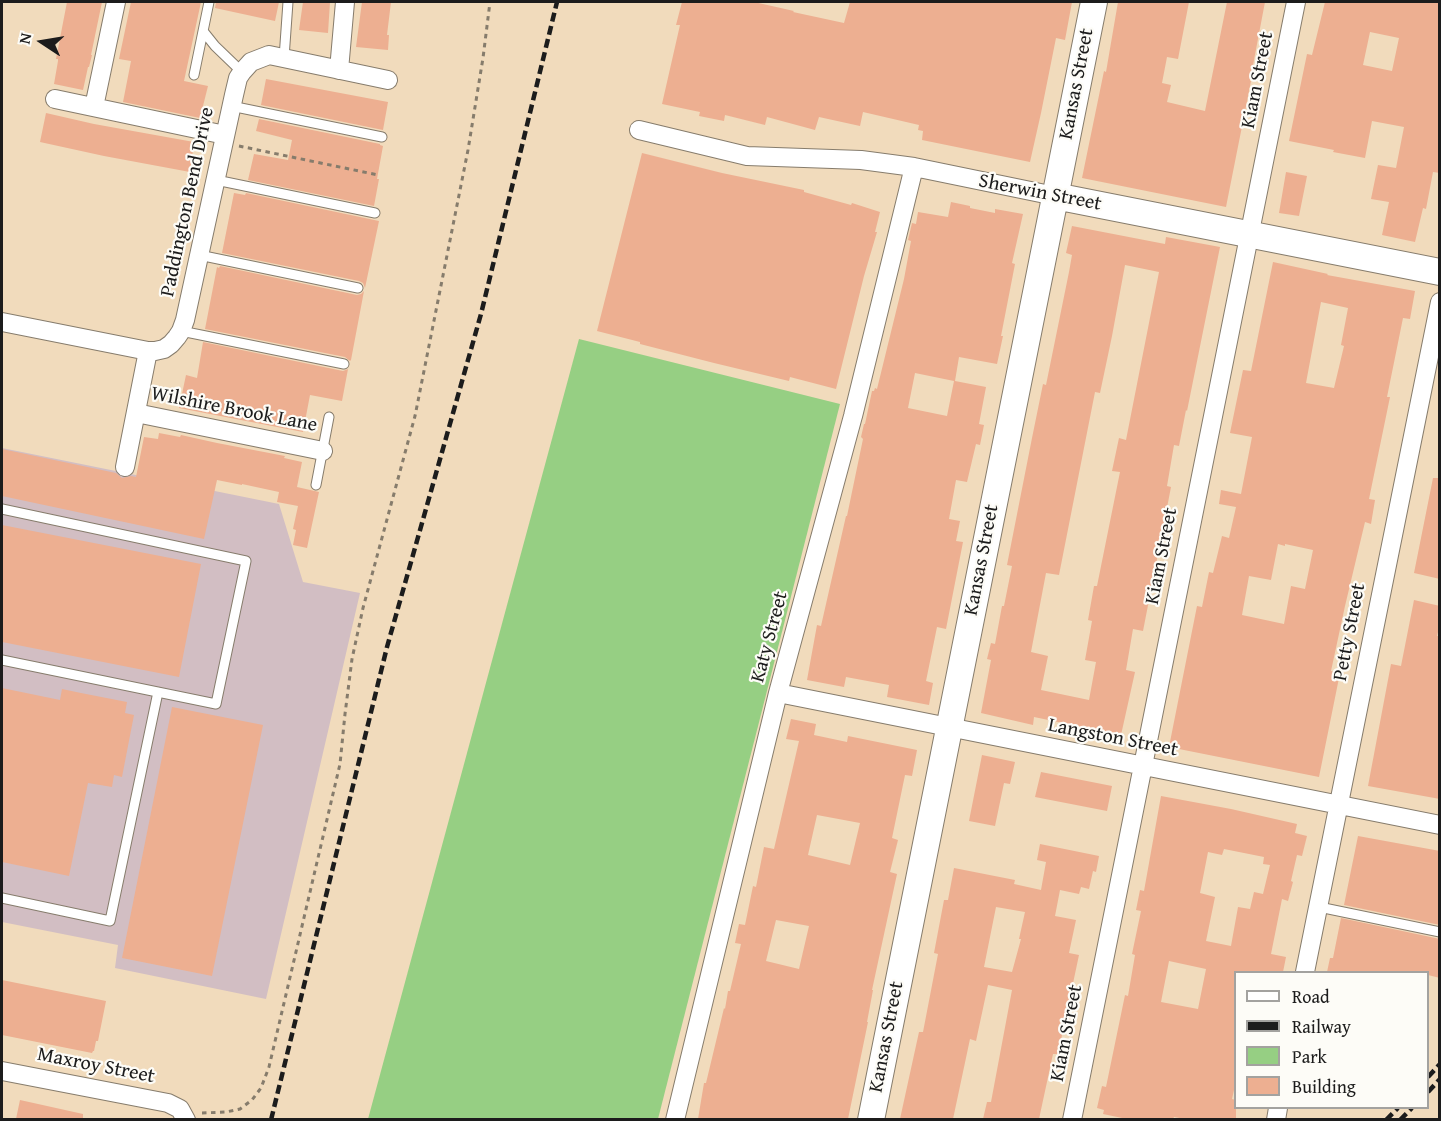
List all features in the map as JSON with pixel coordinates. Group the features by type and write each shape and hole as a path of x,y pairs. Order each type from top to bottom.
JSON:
{"street":[{"path":"94,107 117,2"},
{"path":"339,70 345,2"},
{"name":"Kansas Street","path":"871,1119 1094,2"},
{"name":"Kiam Street","path":"1072,1119 1296,2"},
{"path":"247,67 270,55 388,80"},
{"name":"Paddington Bend Drive","path":"156,350 171,344 181,331 185,320 216,180 231,140 231,106 238,78 247,67"},
{"path":"55,99 231,140"},
{"name":"Sherwin Street","path":"639,130 747,156 861,160 914,167 1440,272"},
{"name":"Katy Street","path":"675,1119 778,693 853,416 914,167"},
{"name":"Petty Street","path":"1305,971 1440,302"},
{"path":"2,322 156,350 136,413 125,467"},
{"name":"Wilshire Brook Lane","path":"136,413 323,451"},
{"name":"Langston Street","path":"778,693 1440,825"},
{"name":"Maxroy Street","path":"2,1073 168,1103 184,1116"}],"lane":[{"path":"194,75 209,2"},
{"path":"284,58 288,2"},
{"path":"203,31 208,39 247,67"},
{"path":"231,106 382,137"},
{"path":"216,180 375,213"},
{"path":"199,255 358,288"},
{"path":"181,331 344,364"},
{"path":"316,485 329,417"},
{"path":"2,509 246,561 216,704 2,660"},
{"path":"2,898 110,921 158,692"},
{"path":"1319,907 1440,932"}],"path":[{"path":"184,1116 240,1109 252,1100 261,1088 268,1067 340,764 352,659 363,608 415,416 468,150 490,2"},
{"path":"231,140 378,175"}],"shaded area":[{"path":"2,448 279,504 303,582 360,593 266,999 115,968 118,945 2,922"}],"green space":[{"path":"579,339 840,404 658,1119 368,1119"}],"building":[{"path":"67,2 102,2 83,90 54,84 58,61 56,59"},
{"path":"131,2 201,2 184,81 208,86 200,118 123,102 131,61 119,59"},
{"path":"216,2 279,2 275,21 215,8"},
{"path":"303,2 330,2 328,33 299,30"},
{"path":"362,2 391,2 387,35 389,35 388,50 356,47"},
{"path":"682,2 754,2 844,23 850,2 1072,2 1065,40 1056,38 1030,162 922,140 923,131 918,130 919,125 863,112 860,126 819,117 815,130 767,117 765,125 725,115 724,121 699,116 700,112 662,104 680,25 676,25"},
{"path":"1118,2 1189,2 1178,59 1167,57 1162,83 1171,85 1167,102 1205,111 1227,2 1265,2 1226,207 1082,178 1104,71 1106,72"},
{"path":"1325,2 1440,2 1440,173 1433,172 1426,209 1423,208 1415,242 1382,235 1389,202 1371,199 1378,165 1396,168 1404,127 1372,121 1365,158 1289,141 1307,54 1312,55","holes":["1370,32 1399,38 1392,71 1363,65"]},
{"path":"266,79 388,102 383,130 261,105"},
{"path":"46,113 194,142 190,172 40,142"},
{"path":"259,119 383,146 374,206 248,180 254,154 288,160 292,140 256,131"},
{"path":"642,153 804,190 804,192 880,212 875,232 877,232 836,389 790,377 789,381 714,363 597,331"},
{"path":"1286,172 1307,176 1299,216 1279,213"},
{"path":"234,193 245,195 246,193 379,221 365,288 359,281 222,253"},
{"path":"951,202 995,213 995,209 1023,214 1012,263 1015,264 997,364 959,357 955,381 986,387 979,424 984,425 980,445 976,444 967,482 956,480 949,519 960,521 956,541 963,542 946,629 937,627 926,681 933,683 929,705 887,697 889,685 846,677 844,687 807,680 817,625 821,626 847,516 864,424 872,391 877,389 904,279 912,223 916,224 918,212 948,217","holes":["915,373 954,381 947,416 908,408"]},
{"path":"1072,226 1165,244 1166,237 1220,247 1179,446 1174,445 1167,486 1171,487 1143,631 1133,629 1126,670 1135,672 1121,735 1034,717 1033,725 981,713 991,660 987,659 991,643 995,644 1002,606 1004,606 1012,566 1007,565 1043,384 1046,385 1069,272 1072,255 1066,253","holes":["1125,265 1159,272 1126,440 1119,438 1112,471 1120,472 1088,620 1092,621 1085,660 1096,662 1089,700 1041,690 1048,656 1031,652 1046,573 1059,575 1095,392 1100,393"]},
{"path":"1273,262 1327,275 1415,291 1410,319 1403,318 1387,397 1390,397 1369,499 1375,500 1371,524 1365,522 1331,671 1340,673 1319,777 1169,747 1197,606 1202,607 1209,572 1213,573 1222,536 1229,538 1236,507 1219,504 1221,490 1241,494 1252,437 1230,433 1243,370 1251,371","holes":["1321,302 1348,308 1341,345 1344,346 1334,388 1306,383","1278,544 1313,550 1305,589 1291,586 1284,624 1242,615 1249,576 1271,580"]},
{"path":"217,267 357,295 364,291 351,360 205,329"},
{"path":"203,342 343,371 348,369 342,401 310,395 303,432 179,408 186,375 197,378"},
{"path":"159,433 180,437 181,435 285,456 284,458 302,462 297,487 319,492 307,548 293,545 296,530 293,529 298,506 277,502 279,492 242,484 217,480 204,539 2,496 2,449 116,473 122,478 136,477 144,437 158,439"},
{"path":"1433,478 1440,478 1440,579 1414,573"},
{"path":"2,525 201,564 179,677 2,642"},
{"path":"1414,600 1440,606 1437,636 1440,636 1440,799 1368,786 1391,664 1401,666"},
{"path":"2,688 60,700 62,689 127,702 125,713 134,715 122,777 114,775 112,787 88,783 69,876 2,862"},
{"path":"172,707 263,725 212,976 122,958"},
{"path":"791,719 816,724 814,735 847,742 848,736 917,750 912,776 905,775 892,838 898,840 890,872 897,874 848,1119 698,1119 704,1083 706,1083 741,944 735,943 739,924 745,925 764,847 774,849 799,741 786,739","holes":["817,815 860,823 850,865 808,855","776,920 809,926 799,969 766,961"]},
{"path":"982,755 1015,762 1010,784 1004,783 995,826 969,821"},
{"path":"1041,772 1112,786 1107,811 1035,797"},
{"path":"1161,796 1297,824 1295,833 1307,836 1302,856 1297,855 1288,901 1282,899 1271,954 1286,957 1283,971 1234,971 1234,1090 1232,1099 1234,1100 1234,1109 1236,1109 1236,1119 1174,1117 1173,1119 1127,1119 1103,1114 1104,1110 1097,1108 1102,1086 1106,1087 1125,995 1128,996 1135,955 1132,954 1141,911 1136,910 1140,890 1144,891","holes":["1224,849 1264,857 1263,864 1270,865 1263,894 1254,892 1250,909 1238,907 1231,946 1206,941 1215,897 1200,893 1208,852 1222,855","1169,961 1206,969 1198,1009 1161,1002"]},
{"path":"1358,836 1440,851 1440,925 1344,905"},
{"path":"1040,844 1099,856 1089,889 1081,887 1079,894 1060,890 1055,916 1076,920 1069,953 1079,955 1058,1054 1053,1054 1039,1119 983,1119 987,1102 991,1102 1012,990 988,985 976,1041 970,1039 953,1119 900,1119 919,1032 923,1032 938,954 934,953 944,900 948,900 954,868 1015,880 1014,884 1041,890 1046,862 1037,860","holes":["996,907 1025,912 1019,939 1021,939 1012,972 984,967"]},
{"path":"1341,918 1440,939 1440,978 1429,975 1429,971 1327,971 1330,958 1333,958"},
{"path":"2,980 106,1001 94,1051 92,1053 2,1035"},
{"path":"20,1100 83,1114 83,1119 16,1119"}],"railway":[{"path":"271,1120 387,647 481,314 557,2"},
{"path":"1429,1076 1440,1064"},
{"path":"1429,1091 1440,1079"},
{"path":"1386,1120 1397,1109"},
{"path":"1400,1120 1411,1109"}]}
